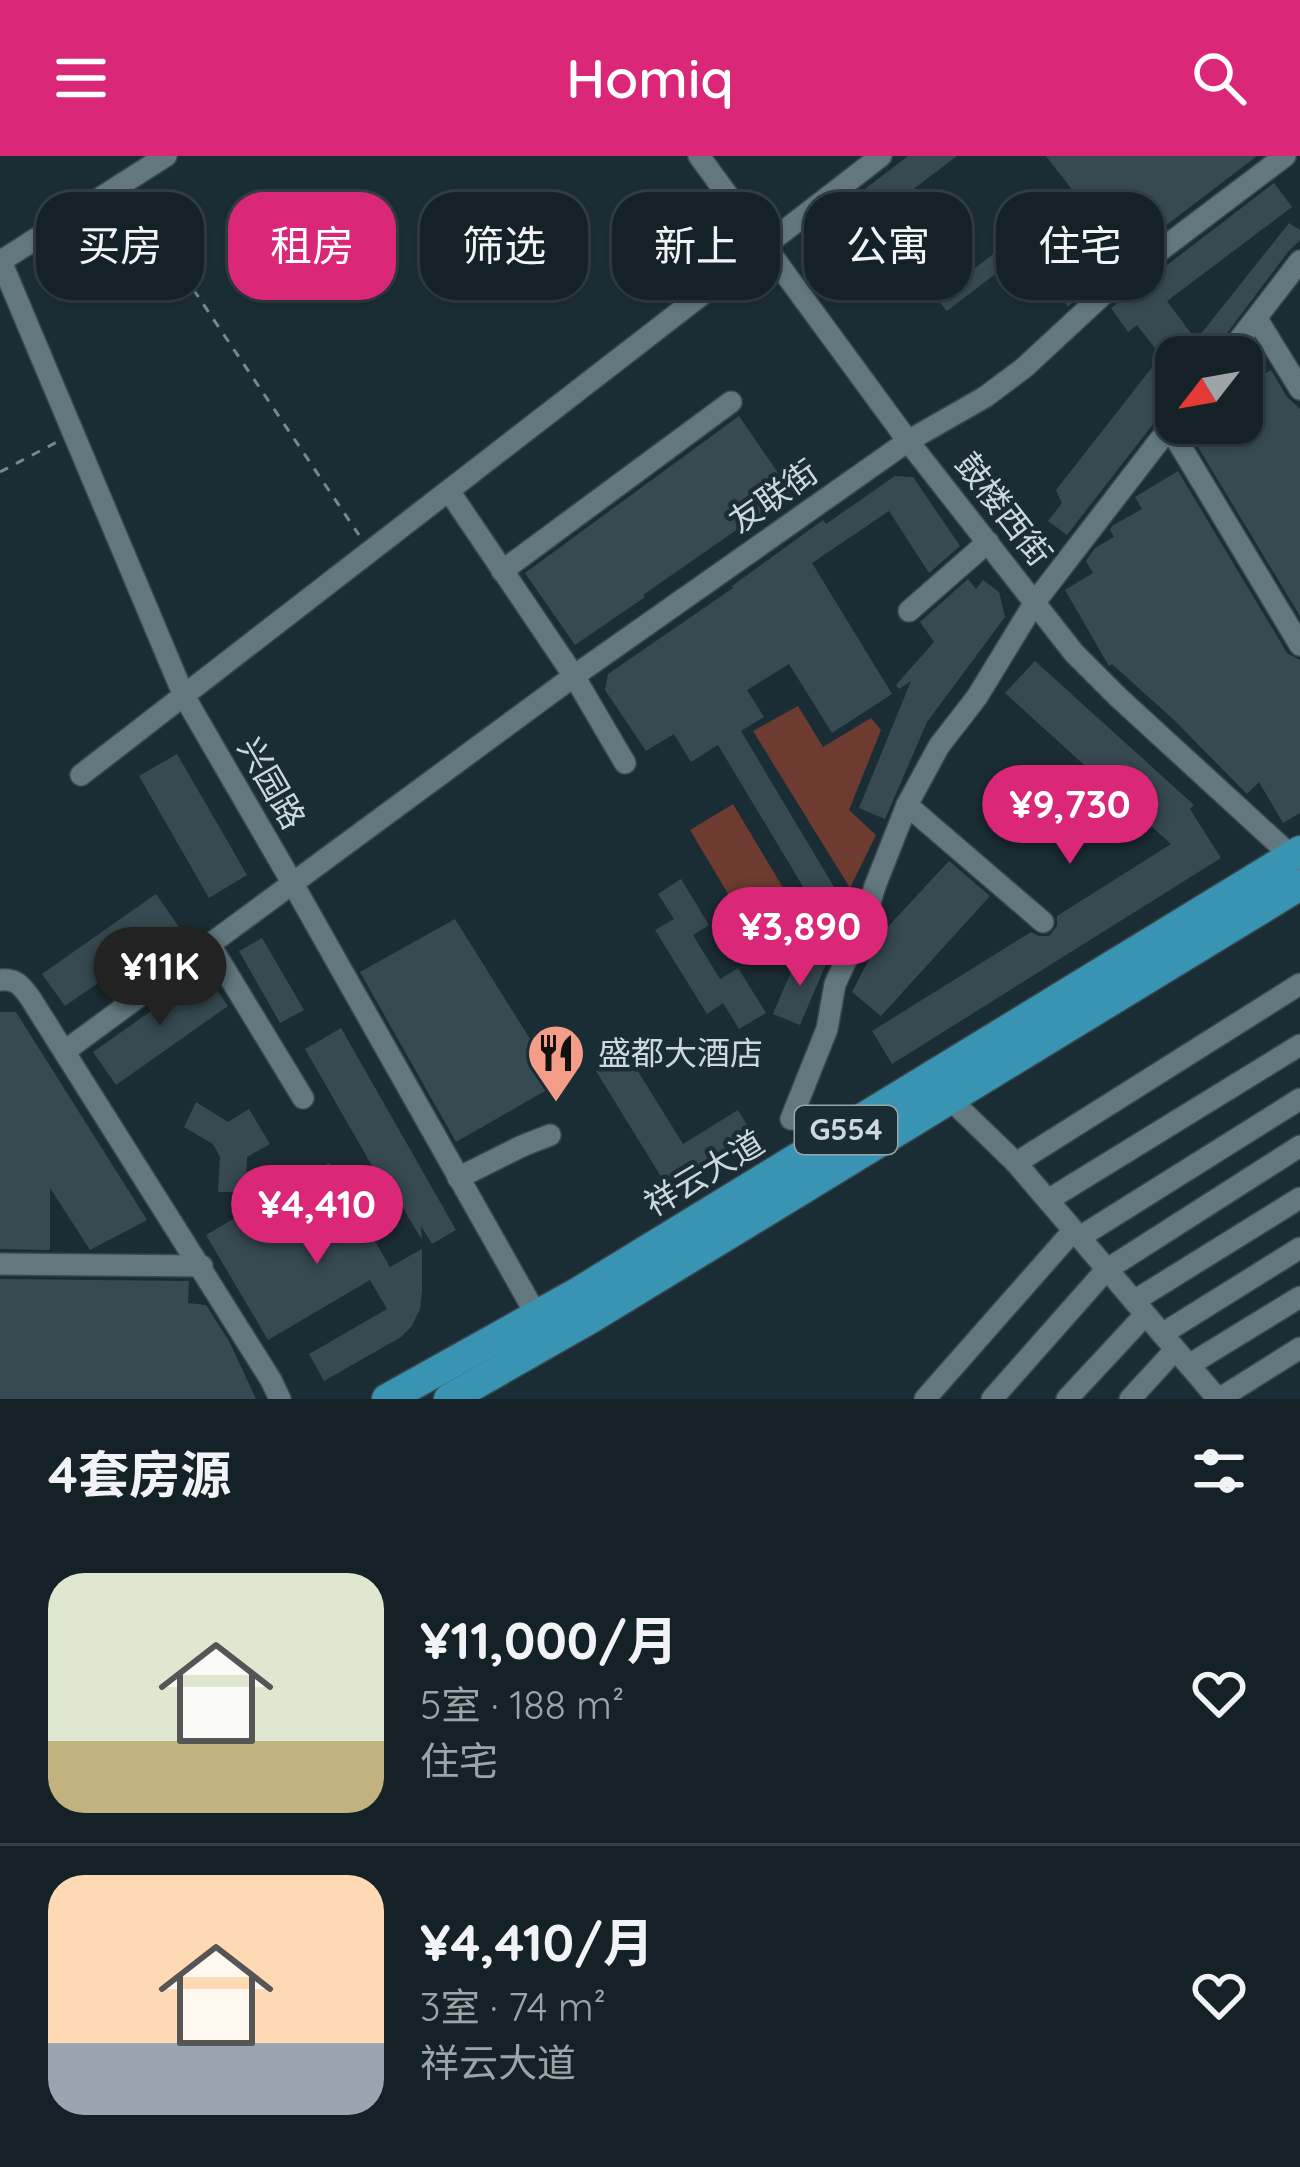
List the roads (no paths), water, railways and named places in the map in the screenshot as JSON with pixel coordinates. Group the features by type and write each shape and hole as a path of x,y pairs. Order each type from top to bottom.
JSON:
{"highway":[{"name":"祥云大道","path":"472,1394 951,1100 1298,864"},
{"name":"祥云大道","path":"387,1399 537,1316 1298,864"}],"street":[{"path":"0,260 166,156"},
{"name":"鼓楼西街","path":"699,156 726,192"},
{"path":"780,234 881,156"},
{"name":"友联街","path":"65,1051 574,676 908,441 985,397 1024,368 1109,289 1274,159"},
{"name":"兴园路","path":"0,260 184,696 537,1316"},
{"path":"1243,336 1300,261"},
{"name":"鼓楼西街","path":"780,264 908,441 1074,653 1298,864"},
{"path":"81,775 695,300"},
{"path":"1257,319 1300,389"},
{"path":"502,571 731,402"},
{"path":"791,1119 827,1029 835,984 864,922 907,805 939,746 977,697 1035,602 1157,444"},
{"path":"1185,444 1300,645"},
{"path":"449,491 574,676 626,763"},
{"path":"908,610 988,542"},
{"path":"907,805 1043,922"},
{"path":"210,945 303,1098"},
{"path":"0,980 20,984 65,1051 280,1399"},
{"path":"1016,1163 1300,984"},
{"path":"1048,1201 1300,1045"},
{"path":"925,1399 1076,1234 1300,1099"},
{"path":"951,1100 1016,1163 1209,1395 1300,1348"},
{"path":"458,1178 550,1135"},
{"path":"992,1399 1106,1270 1300,1146"},
{"path":"1067,1399 1139,1308 1300,1198"},
{"path":"1130,1399 1176,1350 1300,1248"},
{"path":"0,1264 202,1266"},
{"path":"1176,1350 1300,1297"}],"place":[{"name":"盛都大酒店","path":"556,1104"}]}
